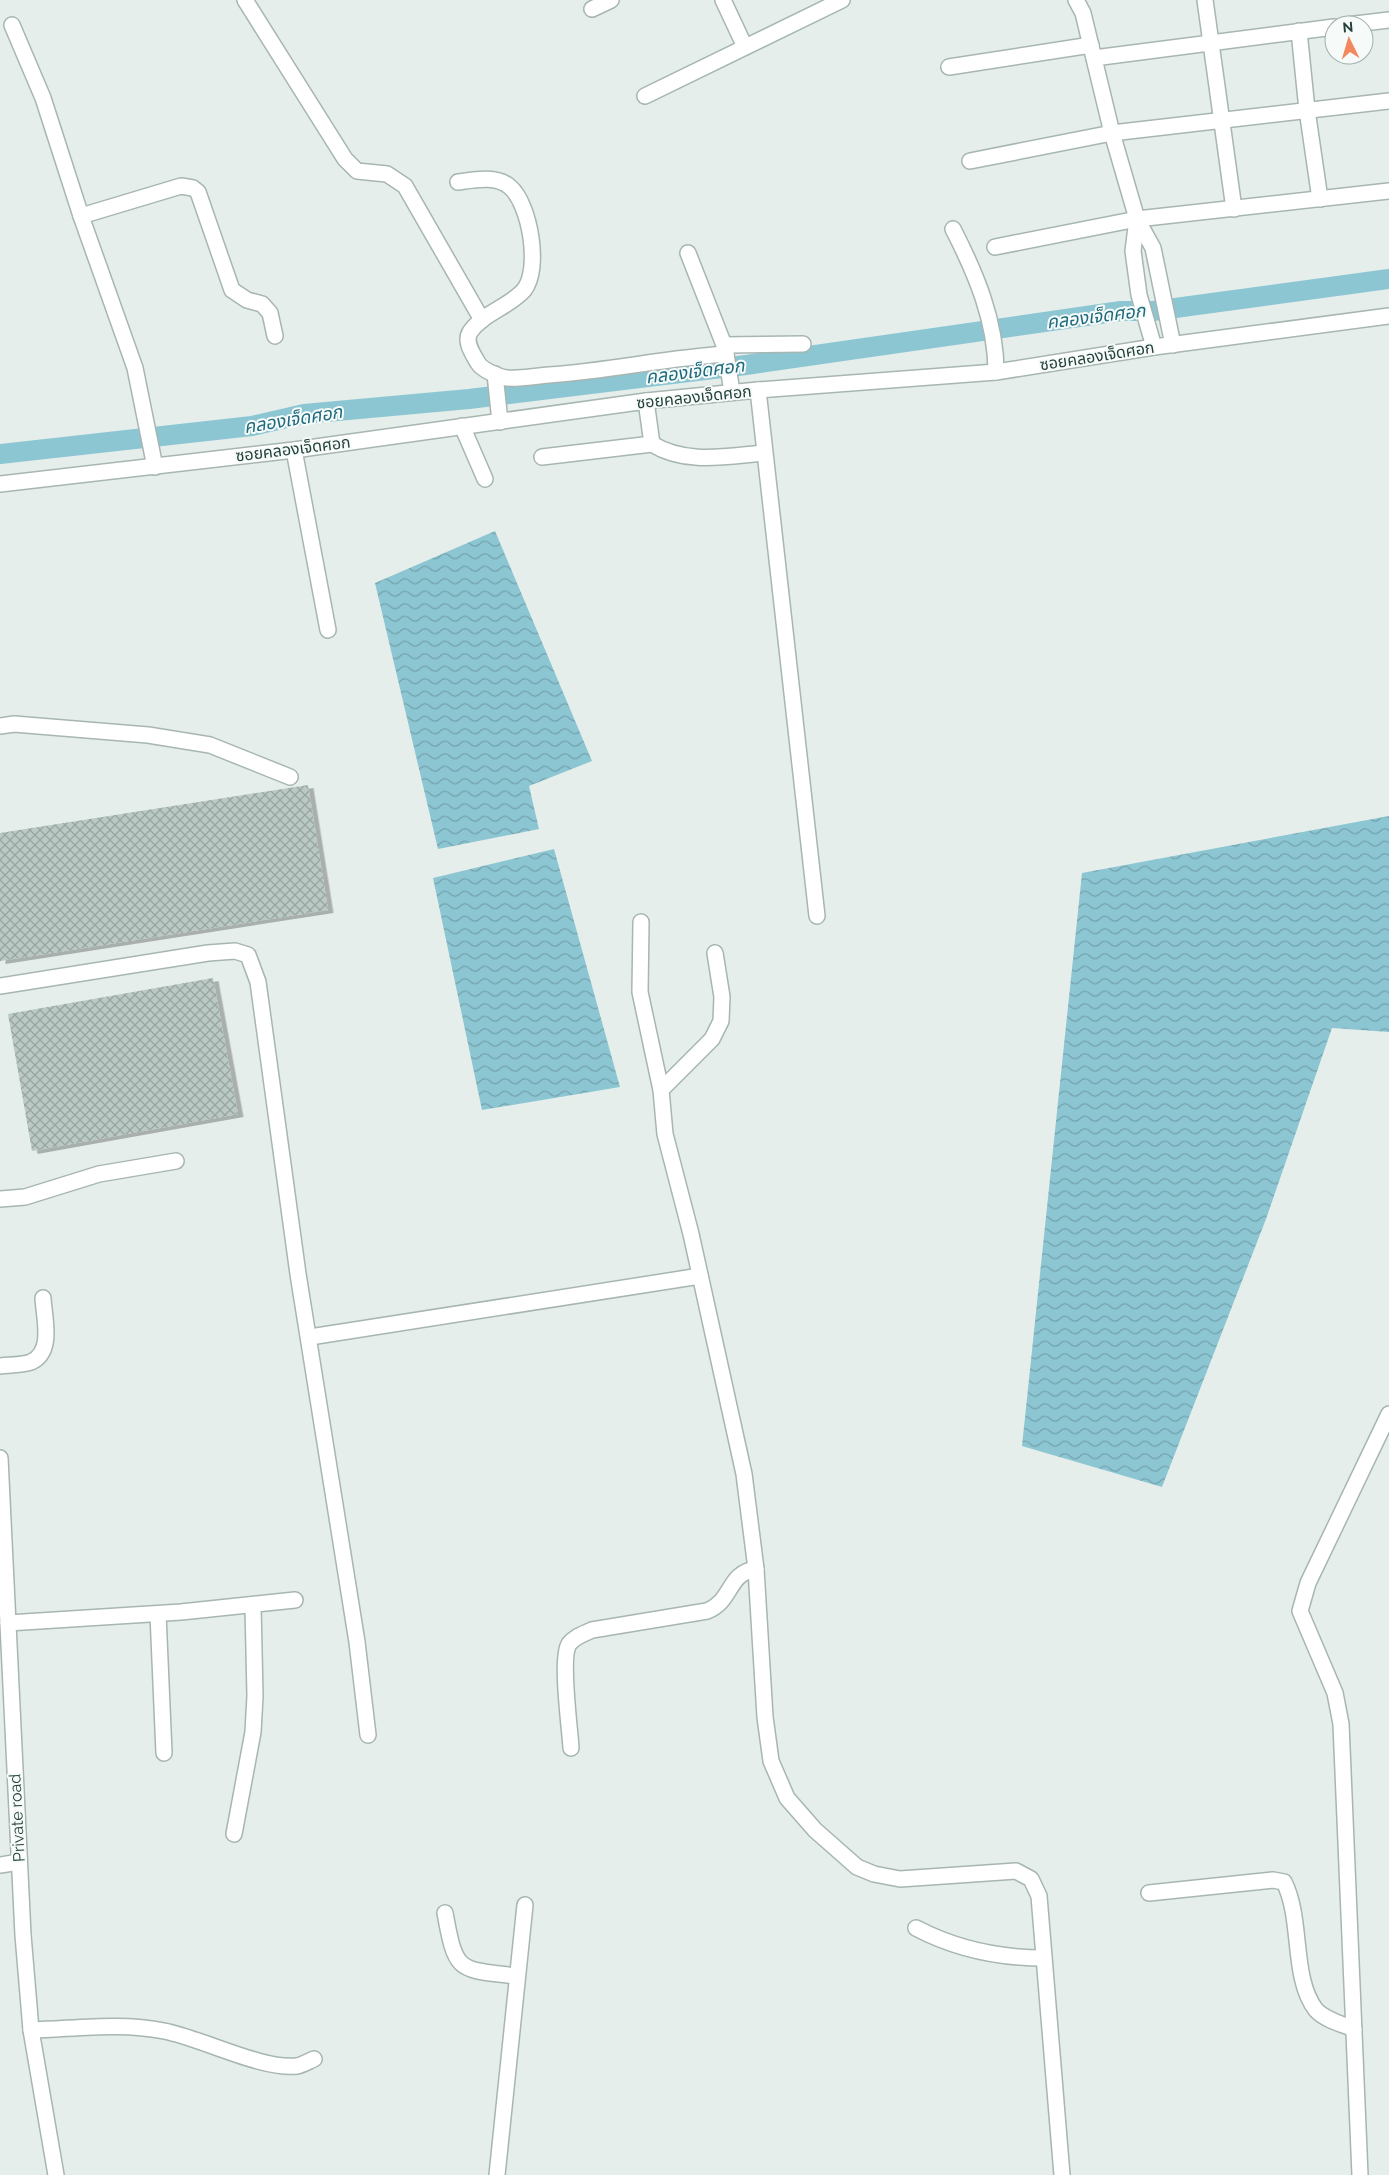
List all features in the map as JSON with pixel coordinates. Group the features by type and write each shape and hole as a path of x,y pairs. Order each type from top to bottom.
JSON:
{"street":[{"path":"245,0 345,159 357,171 387,174 405,186 482,320"},
{"path":"592,9 611,0"},
{"path":"722,0 745,48"},
{"path":"645,96 842,0"},
{"path":"1076,0 1083,13 1112,133 1137,219 1153,248 1173,345"},
{"path":"1205,0 1234,209"},
{"path":"1374,22 1389,20"},
{"path":"12,25 43,98 81,216 135,368 149,427 155,467"},
{"path":"949,67 1092,51 1212,42 1324,28"},
{"path":"1299,31 1307,110 1320,199"},
{"path":"970,161 1112,133 1389,101"},
{"path":"458,182 490,179 510,186 520,203 533,245 532,271 524,289 482,320 469,333 468,345 480,368 495,380 500,420"},
{"path":"81,216 181,186 193,188 198,192 232,290 247,300 262,304 270,313 275,336"},
{"path":"995,247 1137,219 1389,191"},
{"path":"1137,219 1133,251 1139,295 1154,347"},
{"path":"953,229 970,263 985,301 996,352 996,372"},
{"path":"688,253 727,359 732,392"},
{"name":"ซอยคลองเจ็ดศอก","path":"0,484 294,450 646,401 732,392 996,372 1154,347 1389,316"},
{"path":"495,380 585,372 664,359 727,359 803,344"},
{"path":"758,390 817,916"},
{"path":"646,401 652,444"},
{"path":"462,426 485,479"},
{"path":"542,457 652,444 664,452 688,458 764,453"},
{"path":"294,450 328,630"},
{"path":"0,726 14,724 139,734 210,745 290,777"},
{"path":"641,922 640,992 661,1090 665,1134 700,1276 744,1474 756,1569 765,1717 771,1761 787,1798 822,1836 857,1866 874,1874 900,1879 1016,1871 1031,1880 1039,1896 1062,2175"},
{"path":"0,986 208,953 235,951 248,955 258,982 298,1274 310,1337 357,1642 368,1735"},
{"path":"661,1090 712,1039 721,1021 722,997 715,953"},
{"path":"0,1199 24,1197 100,1174 176,1161"},
{"path":"310,1337 700,1276"},
{"path":"0,1366 30,1362 42,1356 46,1343 43,1298"},
{"path":"1360,2175 1341,1724 1335,1693 1300,1611 1308,1582 1389,1414"},
{"name":"Private road","path":"0,1458 19,1862 31,2030 56,2175"},
{"path":"571,1748 565,1669 568,1646 576,1637 592,1630 717,1608 724,1600 737,1576 746,1570 756,1569"},
{"path":"8,1623 158,1614 253,1606 295,1600"},
{"path":"234,1834 253,1732 255,1696 253,1606"},
{"path":"158,1614 164,1754"},
{"path":"0,1864 19,1862"},
{"path":"1149,1893 1273,1880 1284,1882 1292,1896 1302,1971 1316,2010 1330,2020 1354,2029"},
{"path":"497,2175 525,1905"},
{"path":"445,1913 452,1951 461,1965 476,1971 517,1976"},
{"path":"916,1928 938,1939 966,1949 1017,1958 1044,1958"},
{"path":"31,2030 118,2027 163,2031 221,2047 256,2060 297,2066 314,2059"}],"water":[{"path":"495,531 592,761 529,786 539,829 438,849 375,583"},
{"path":"1389,816 1389,1032 1332,1028 1266,1219 1162,1487 1022,1446 1082,873"},
{"path":"554,849 620,1087 482,1110 433,878"}],"building":[{"path":"308,785 328,910 0,961 0,833"},
{"path":"213,978 238,1114 32,1151 8,1014"}],"waterway":[{"name":"คลองเจ็ดศอก","path":"0,454 252,426 304,414 469,399 746,365 1121,311 1153,311 1389,279"}]}
